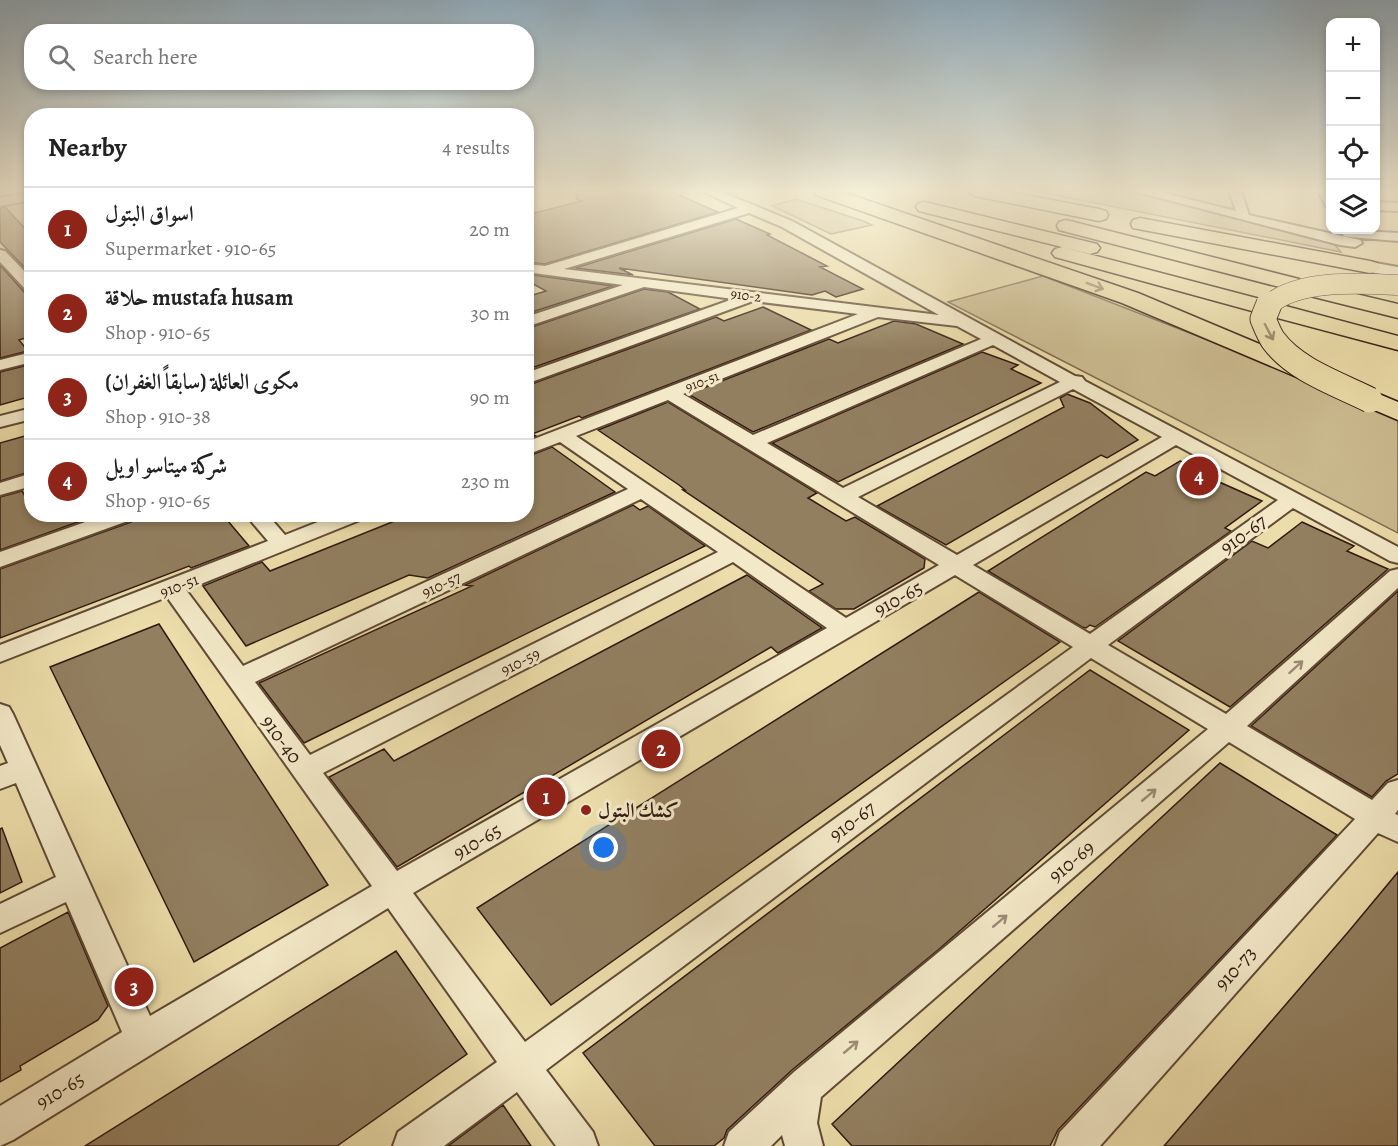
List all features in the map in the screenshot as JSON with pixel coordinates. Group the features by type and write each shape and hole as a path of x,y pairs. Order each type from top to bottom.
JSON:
{"highway":[{"path":"975,244 1130,298 1398,412"},
{"path":"1051,244 1398,329"},
{"path":"1077,244 1274,298"},
{"path":"1103,244 1274,298 1398,343"},
{"path":"1201,244 1398,311"},
{"path":"1250,244 1370,267"},
{"path":"1370,400 1289,355 1267,330 1264,315 1271,302 1300,289 1338,284 1398,285"},
{"path":"1356,287 1398,299"}],"street":[{"path":"534,272 628,244"},
{"path":"823,244 965,324 1076,381 1398,556"},
{"path":"1356,244 1370,267 1398,273"},
{"path":"0,254 24,271"},
{"name":"910-2","path":"534,269 965,324"},
{"path":"0,277 24,272"},
{"path":"534,319 645,282"},
{"path":"534,376 753,296"},
{"name":"910-51","path":"534,446 877,312"},
{"path":"752,442 994,339"},
{"path":"0,365 24,359"},
{"path":"842,497 1076,381"},
{"path":"669,393 1386,823"},
{"path":"0,422 24,415"},
{"path":"562,435 844,628"},
{"name":"910-65","path":"0,1127 393,890 844,628 958,566 1177,436"},
{"path":"0,489 24,482"},
{"name":"910-57","path":"238,679 643,490"},
{"name":"910-67","path":"412,1146 522,1067 1089,644 1293,498"},
{"path":"0,560 107,522"},
{"path":"262,522 282,544"},
{"name":"910-51","path":"0,654 337,522"},
{"name":"910-59","path":"305,770 734,553"},
{"name":"910-69","path":"743,1146 807,1085 1228,728 1398,576"},
{"name":"910-40","path":"172,587 579,1146"},
{"path":"0,714 12,773 74,883 143,1040"},
{"name":"910-73","path":"1074,1146 1386,823 1398,791"},
{"path":"0,919 74,883"},
{"path":"804,1146 797,1127 799,1108 807,1085"}],"shaded area":[{"path":"1303,244 1334,244 1341,252"},
{"path":"1043,276 1303,377 1398,420 1398,533 948,302"}],"building":[{"path":"2,244 24,244 24,267"},
{"path":"534,244 610,244 545,264 534,263"},
{"path":"652,244 785,244 827,266 820,267 863,289 836,297 825,291 812,295 619,268 633,275 575,268"},
{"path":"0,265 24,292 24,338 19,340 24,346 24,352 0,358"},
{"path":"534,275 613,286 534,311 534,295 546,291 534,284"},
{"path":"644,289 668,292 700,309 534,367 534,326"},
{"path":"763,307 811,330 582,418 579,416 534,433 534,383 716,317 724,321"},
{"path":"894,321 916,324 963,344 753,432 688,394 829,339 838,343"},
{"path":"982,352 1018,365 1011,369 1041,383 838,482 772,443"},
{"path":"24,366 24,398 0,405 0,372"},
{"path":"1067,394 1090,403 1138,440 1107,458 1101,455 946,545 877,506 1064,407 1060,398"},
{"path":"668,402 817,493 808,498 846,521 855,517 925,559 924,568 854,609 836,609 809,591 823,584 598,430"},
{"path":"24,436 24,474 0,481 0,443"},
{"path":"552,447 615,492 428,578 409,575 246,646 203,586 262,562 270,571 392,522 534,522 534,454"},
{"path":"1180,461 1262,501 1225,528 1231,531 1095,627 1090,625 1086,628 1082,627 988,571 1146,472 1155,476"},
{"path":"22,491 24,522 78,522 0,550 0,497"},
{"path":"633,505 640,510 648,506 705,546 304,743 259,683 472,586 465,585"},
{"path":"131,522 229,522 249,546 191,568 189,566 0,638 0,569"},
{"path":"1302,522 1354,546 1347,551 1388,569 1230,707 1118,641 1252,541 1268,548"},
{"path":"747,575 822,628 778,653 771,647 397,867 329,777 384,749 394,761"},
{"path":"1398,591 1398,774 1386,781 1372,797 1251,726"},
{"path":"979,592 1060,642 551,1005 477,908"},
{"path":"159,624 328,885 194,962 50,667"},
{"path":"1090,670 1189,730 938,950 792,1070 727,1130 724,1138 714,1146 655,1146 583,1053"},
{"path":"1220,763 1337,835 1058,1130 1050,1146 852,1146 832,1124"},
{"path":"2,828 22,882 0,893 0,829"},
{"path":"1398,872 1398,1146 1164,1146 1349,931"},
{"path":"68,912 108,1006 98,1020 20,1066 21,1070 0,1082 0,948"},
{"path":"396,951 467,1054 337,1146 85,1146"},
{"path":"503,1105 531,1146 448,1146"}],"place":[{"name":"شركة ميتاسو اويل","path":"1199,476"},
{"name":"حلاقة mustafa husam","path":"661,749"},
{"name":"اسواق البتول","path":"546,797"},
{"name":"كشك البتول","path":"586,810"},
{"name":"مكوى العائلة (سابقاً الغفران)","path":"134,987"}]}
